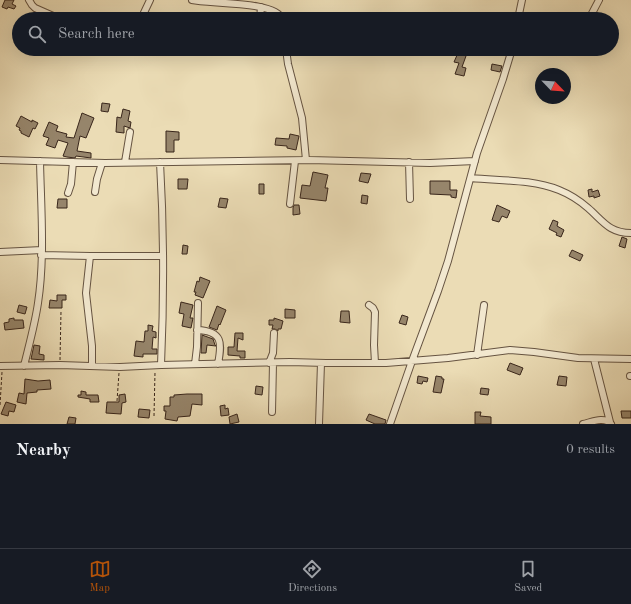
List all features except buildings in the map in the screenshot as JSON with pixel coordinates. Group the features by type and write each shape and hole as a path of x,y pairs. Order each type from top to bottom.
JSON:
{"street":[{"path":"29,0 35,8 44,12"},
{"path":"144,12 150,0"},
{"path":"192,0 261,7 276,12"},
{"path":"519,12 522,0"},
{"path":"593,12 599,0"},
{"path":"261,7 261,12"},
{"path":"287,56 302,118 306,160"},
{"path":"390,424 448,262 475,161 510,56"},
{"path":"125,162 130,132"},
{"path":"0,160 73,162 306,160 409,162 475,161"},
{"path":"24,366 38,302 41,252 40,161"},
{"path":"290,204 295,161"},
{"path":"68,193 73,162"},
{"path":"95,192 102,162"},
{"path":"158,365 163,256 163,209 160,162"},
{"path":"409,162 410,199"},
{"path":"471,178 530,183 560,190 586,206 609,228 615,231 631,233"},
{"path":"0,252 41,252 90,256 163,256"},
{"path":"90,256 86,293 92,346 92,366"},
{"path":"194,364 198,303"},
{"path":"369,305 375,312 375,363"},
{"path":"477,355 484,305"},
{"path":"197,330 209,332 220,341 221,347 218,364"},
{"path":"272,412 271,363 274,333"},
{"path":"1,366 60,365 120,367 194,364 375,363 477,355 510,350 578,358 631,359"},
{"path":"594,359 610,423"},
{"path":"319,424 321,363"},
{"path":"583,424 600,420 610,423"}],"path":[{"path":"60,365 61,311"},
{"path":"154,416 158,365"},
{"path":"0,405 1,366"},
{"path":"117,401 120,367"}]}
